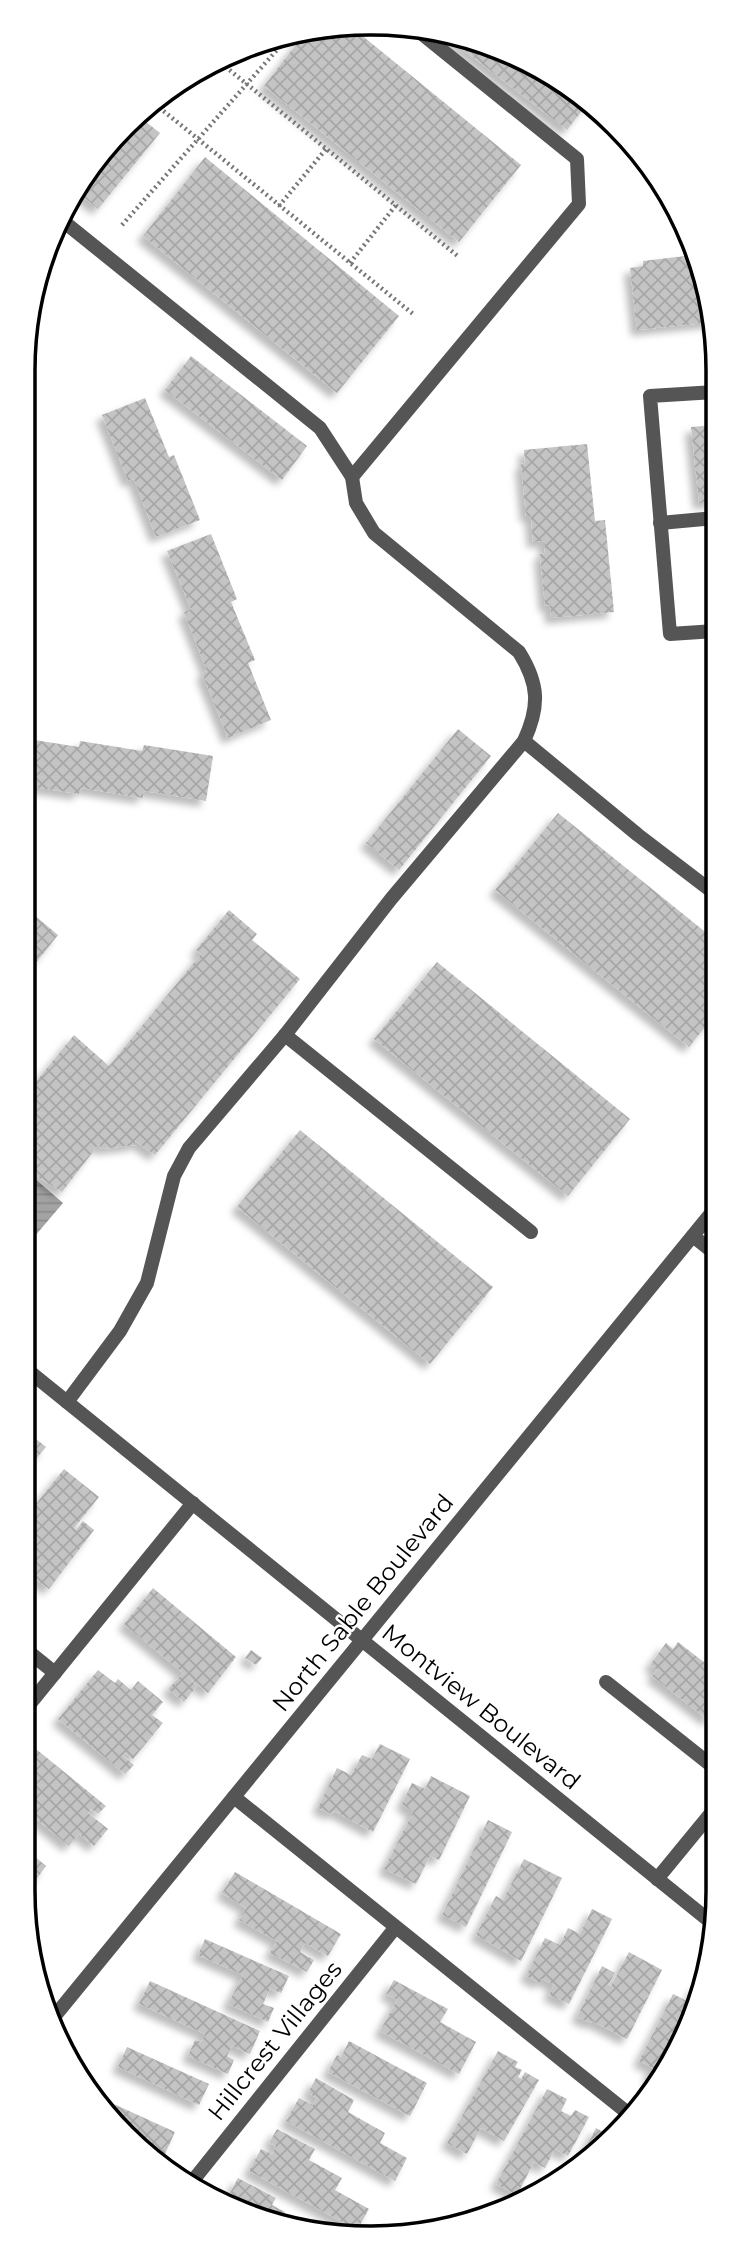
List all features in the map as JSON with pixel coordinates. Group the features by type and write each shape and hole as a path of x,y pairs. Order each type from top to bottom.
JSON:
{"street":[{"path":"352,477 579,204 577,159 428,40"},
{"path":"67,1402 120,1331 146,1283 174,1176 189,1148 285,1034 391,899 524,741 533,722 536,700 532,672 519,652 374,534 356,503 352,477 320,428 69,224"},
{"path":"706,393 650,396 670,634 706,632"},
{"path":"660,523 706,519"},
{"path":"524,741 706,887"},
{"path":"285,1034 531,1233"},
{"name":"North Sable Boulevard","path":"58,2012 706,1220"},
{"path":"693,1236 706,1246"},
{"name":"Montview Boulevard","path":"35,1376 705,1917"},
{"path":"35,1697 193,1503"},
{"path":"35,1657 55,1673"},
{"path":"606,1682 706,1761"},
{"path":"234,1797 624,2110"},
{"path":"657,1879 706,1819"},
{"name":"Hillcrest Villages","path":"196,2177 395,1928"}],"path":[{"path":"122,225 278,48"},
{"path":"227,68 459,257"},
{"path":"161,109 413,314"},
{"path":"279,206 326,149"},
{"path":"350,263 396,205"}],"shaded area":[{"path":"35,1179 63,1203 35,1236"}],"building":[{"path":"362,35 521,165 459,242 264,86 297,43"},
{"path":"460,47 519,70 575,104 582,110 567,130"},
{"path":"145,121 160,133 98,209 84,197 104,166"},
{"path":"205,157 399,316 337,393 143,236"},
{"path":"685,256 695,284 702,323 637,330 630,268 643,266 643,261"},
{"path":"191,356 307,446 282,480 165,390"},
{"path":"145,398 169,457 174,455 200,520 156,537 134,479 128,481 102,415"},
{"path":"706,426 706,503 699,503 691,427"},
{"path":"587,444 595,521 605,520 614,612 551,618 550,605 545,606 540,554 545,553 544,541 533,542 531,516 526,516 521,464 525,463 524,450"},
{"path":"211,534 237,599 231,602 255,660 248,663 271,720 228,738 202,673 207,671 184,612 191,609 167,551"},
{"path":"458,729 491,756 399,870 366,843"},
{"path":"35,740 79,747 80,741 142,751 144,745 213,756 206,801 144,791 143,798 81,788 79,794 35,787"},
{"path":"558,813 706,933 706,1026 689,1047 495,890"},
{"path":"229,910 257,934 252,940 300,979 155,1155 135,1141 136,1145 101,1149 99,1144 62,1192 35,1176 35,1083 74,1035 109,1066 201,954 196,950"},
{"path":"35,916 58,935 35,964"},
{"path":"437,962 630,1119 568,1196 374,1039"},
{"path":"300,1130 493,1287 430,1364 237,1207"},
{"path":"35,1438 46,1447 35,1460"},
{"path":"64,1469 99,1497 74,1528 76,1530 83,1521 94,1530 49,1589 35,1579 35,1505"},
{"path":"153,1588 236,1657 208,1693 187,1676 197,1686 184,1702 168,1689 183,1673 124,1624"},
{"path":"678,1642 706,1662 706,1718 652,1676 657,1670 650,1665 666,1643 673,1649"},
{"path":"251,1650 262,1658 256,1665 245,1658"},
{"path":"98,1670 115,1683 118,1679 131,1690 138,1681 163,1702 152,1715 163,1723 133,1759 125,1753 123,1756 134,1765 125,1774 58,1719"},
{"path":"380,1744 410,1759 373,1832 334,1811 332,1814 318,1808 337,1768 351,1775 362,1755 372,1759"},
{"path":"35,1750 106,1806 98,1814 91,1809 88,1813 108,1829 94,1846 79,1834 69,1846 35,1818"},
{"path":"431,1776 470,1796 439,1860 430,1856 416,1884 384,1869 413,1812 402,1804 412,1783 425,1789"},
{"path":"488,1820 512,1832 466,1927 442,1915"},
{"path":"35,1857 46,1866 35,1881"},
{"path":"524,1859 562,1878 521,1961 476,1935 496,1896 503,1900"},
{"path":"235,1872 341,1934 328,1956 305,1943 300,1952 314,1960 307,1972 270,1953 277,1941 239,1920 246,1908 222,1893"},
{"path":"592,1909 612,1919 569,2004 549,1995 554,1985 542,1979 540,1983 526,1976 545,1938 560,1945 568,1928 580,1934"},
{"path":"205,1939 289,1976 281,1993 270,1989 263,2004 274,2008 268,2022 228,2004 243,1975 198,1955"},
{"path":"629,1952 662,1970 627,2039 592,2021 591,2023 577,2017 602,1966 615,1973 608,1985 611,1986"},
{"path":"394,1980 448,2009 440,2022 476,2042 459,2074 380,2031 397,2000 386,1994"},
{"path":"150,1981 260,2031 250,2054 232,2046 227,2056 234,2060 228,2074 188,2056 195,2040 201,2042 205,2034 139,2004"},
{"path":"673,1994 687,2001 671,2039 648,2078 653,2068 639,2061"},
{"path":"349,2041 427,2083 410,2116 328,2072 337,2055 341,2057"},
{"path":"127,2047 209,2084 199,2105 118,2067"},
{"path":"498,2051 518,2062 515,2067 522,2070 518,2077 521,2079 525,2072 539,2080 504,2141 481,2128 467,2154 447,2143"},
{"path":"316,2078 354,2100 348,2112 385,2133 380,2143 407,2158 395,2181 286,2121 299,2098 313,2105 317,2098 308,2093"},
{"path":"547,2089 567,2099 561,2111 571,2116 575,2110 589,2117 568,2156 555,2149 545,2168 534,2162 519,2191 514,2193 496,2184"},
{"path":"110,2102 175,2132 164,2156 133,2128"},
{"path":"596,2128 604,2132 592,2143 585,2149"},
{"path":"277,2129 315,2149 309,2160 342,2178 335,2190 369,2209 360,2226 348,2225 249,2171 261,2149 272,2154 276,2146 269,2143"},
{"path":"238,2178 276,2198 272,2205 285,2212 284,2215 263,2208 230,2193"}]}
